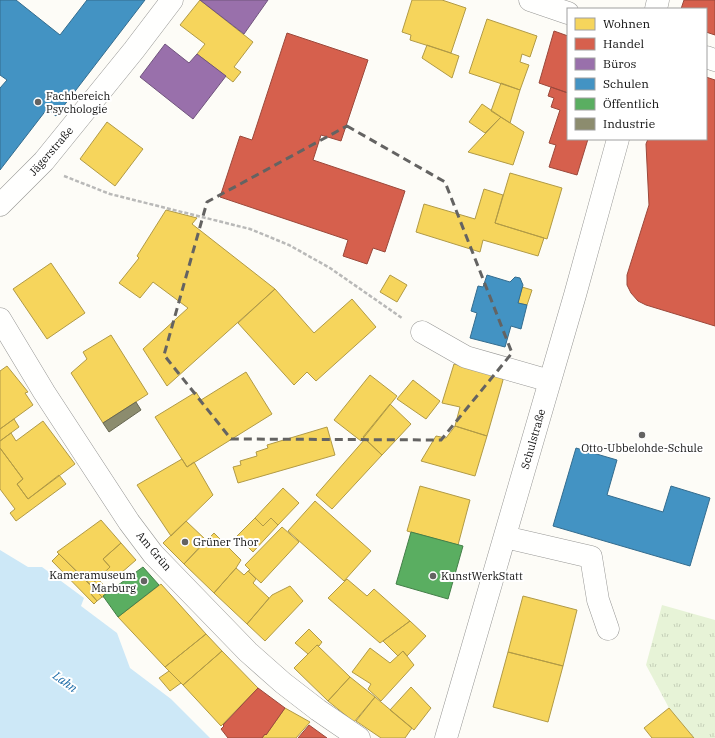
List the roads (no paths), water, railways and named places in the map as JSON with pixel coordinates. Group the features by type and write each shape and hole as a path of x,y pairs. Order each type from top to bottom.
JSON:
{"street":[{"name":"Jägerstraße","path":"0,204 44,161 134,50 172,0"},
{"path":"530,0 567,12"},
{"name":"Schulstraße","path":"446,738 466,674 618,140"},
{"name":"Am Grün","path":"0,319 44,392 130,522 153,554 248,652 283,683 318,710 359,738"},
{"path":"422,332 466,357 550,381"},
{"path":"505,538 591,557 598,600 608,630"}],"water":[{"name":"Lahn","path":"0,550 28,567 42,567 84,598 81,606 117,633 130,668 171,699 210,738 0,738"}],"place":[{"name":"Fachbereich Psychologie","path":"38,102"},
{"name":"Otto-Ubbelohde-Schule","path":"642,435"},
{"name":"Grüner Thor","path":"185,542"},
{"name":"KunstWerkStatt","path":"433,576"},
{"name":"Kameramuseum Marburg","path":"144,581"}]}
